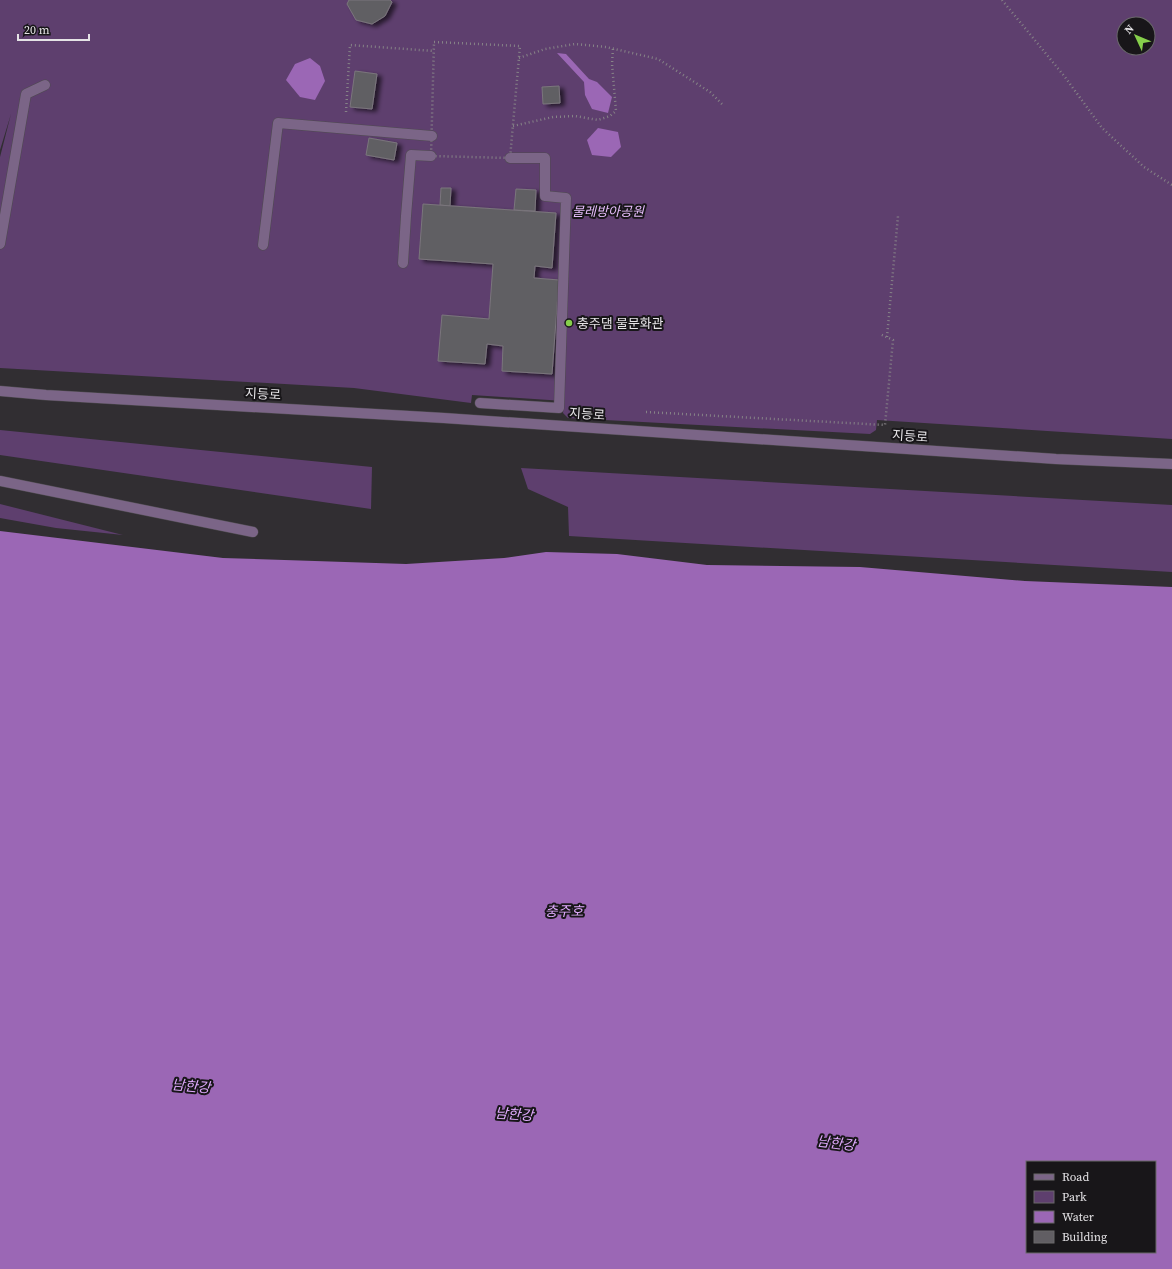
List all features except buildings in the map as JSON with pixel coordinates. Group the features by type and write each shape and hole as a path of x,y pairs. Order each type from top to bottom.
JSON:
{"street":[{"path":"0,244 26,94 45,85"},
{"path":"264,245 278,123 432,136"},
{"path":"403,263 411,155 431,156"},
{"path":"480,403 559,408 566,198 545,196 545,158 510,158"},
{"name":"지등로","path":"0,391 444,418 1056,459 1172,464"},
{"path":"0,481 253,532"}],"path":[{"path":"1002,0 1066,77 1102,128 1144,167 1172,185"},
{"path":"434,42 520,46 519,58 510,158 431,156 434,42"},
{"path":"519,58 545,49 575,44 613,48 658,58 710,92 724,106"},
{"path":"345,128 350,45 434,51"},
{"path":"513,126 553,118 575,116 598,120 610,116 616,111 612,64 613,48"},
{"path":"887,337 898,216"},
{"path":"641,412 885,425 893,340 880,334"}],"green space":[{"name":"물레방아공원","path":"0,0 1172,0 1172,439 877,420 876,430 870,434 568,418 563,413 564,401 472,395 471,403 354,388 0,368 0,157 11,114 0,150"},
{"path":"0,430 372,467 371,509 0,455"},
{"path":"521,468 1172,505 1172,572 569,536 568,507 528,489"},
{"path":"0,504 123,535 56,528 0,518"}],"water":[{"path":"557,53 566,54 589,79 597,82 612,97 608,113 592,109 585,95 584,82"},
{"path":"310,58 320,66 325,81 315,100 300,97 286,80 295,64"},
{"path":"598,128 618,132 621,147 611,157 592,155 587,140"},
{"name":"충주호","path":"0,531 223,558 406,564 504,558 546,552 617,554 707,565 860,567 1025,581 1172,587 1172,1269 0,1269"}],"place":[{"name":"충주댐 물문화관","path":"569,323"}],"water label":[{"name":"남한강","path":"191,1086"},
{"name":"남한강","path":"514,1114"},
{"name":"남한강","path":"836,1143"}]}
